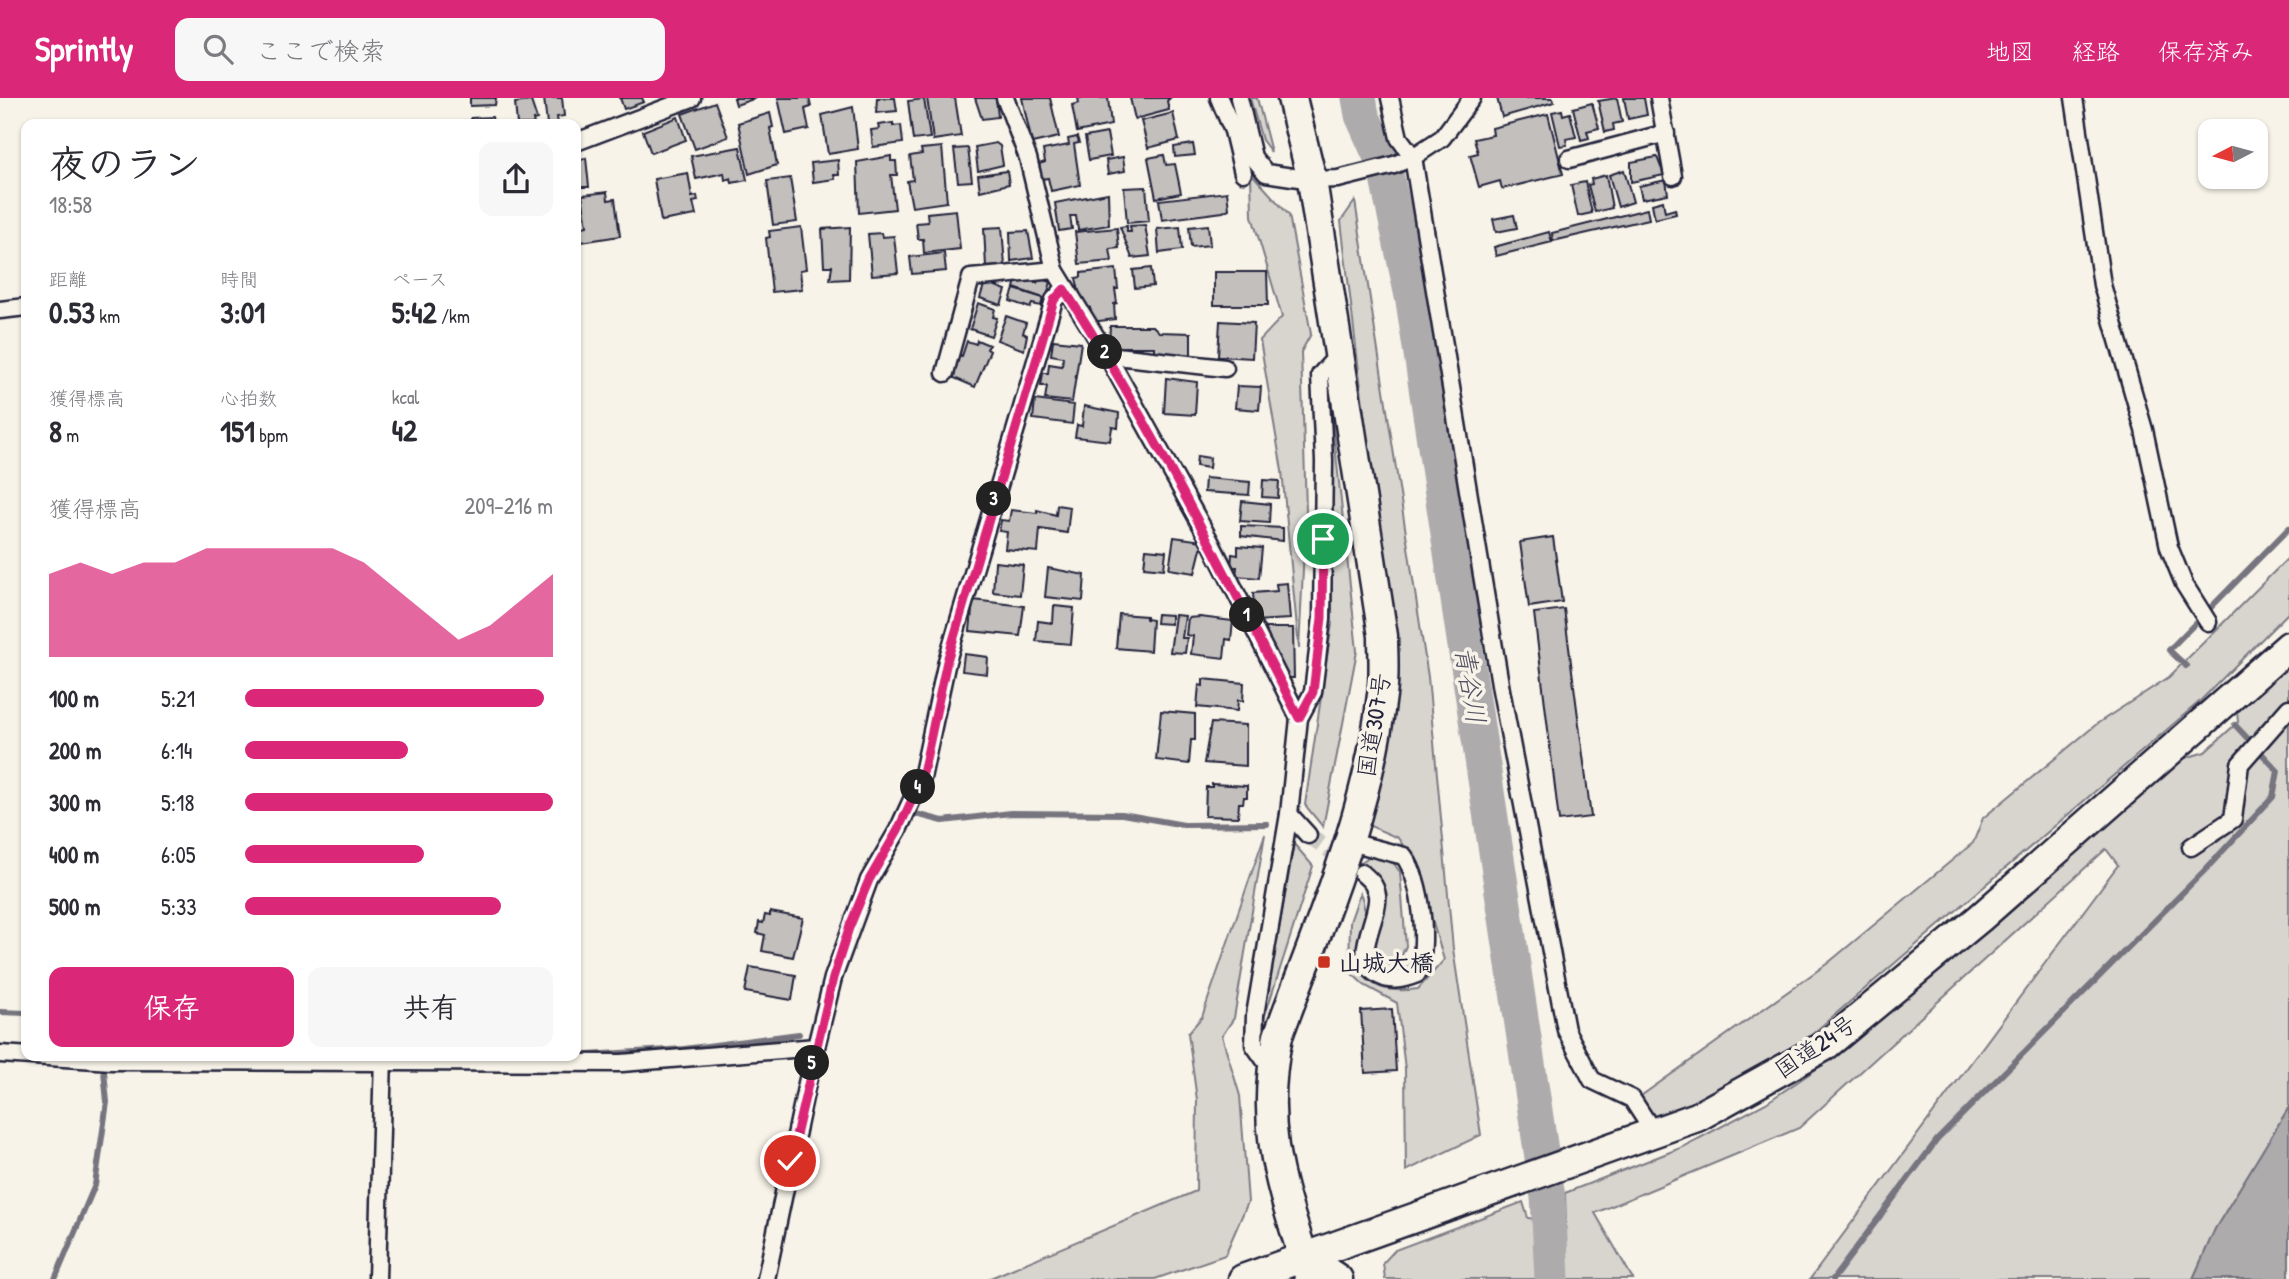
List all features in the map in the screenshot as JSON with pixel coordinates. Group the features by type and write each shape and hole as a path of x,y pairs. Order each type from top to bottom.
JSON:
{"highway":[{"name":"国道307号","path":"1292,98 1325,180 1339,354 1383,636 1383,693 1369,768 1350,842 1278,1036 1271,1069 1275,1163 1288,1214 1307,1267"},
{"name":"国道24号","path":"1243,1279 1307,1267 1488,1190 1697,1117 1825,1046 1979,918 2289,646"},
{"path":"1307,1267 1338,1279"}],"street":[{"path":"581,140 692,98"},
{"path":"1005,98 1028,158 1055,270 1064,289 1107,355 1210,541 1299,718"},
{"path":"1219,98 1233,131 1243,173"},
{"path":"1239,98 1253,157 1266,173 1325,180 1394,165 1413,158 1443,138 1472,98"},
{"path":"1390,98 1399,138 1413,158 1501,690 1566,1030 1592,1080 1632,1099 1654,1133"},
{"path":"1659,98 1674,176"},
{"path":"2074,98 2102,285 2144,430 2168,547 2184,584 2208,622"},
{"path":"1569,159 1666,133"},
{"path":"945,373 971,278 1055,270"},
{"path":"766,1279 816,1047 849,928 869,880 898,830 922,778 947,661 1054,300 1064,289"},
{"path":"0,310 21,308"},
{"path":"1271,1069 1254,1045 1255,1015 1289,814 1299,718 1313,692 1322,618 1324,461 1320,375 1339,354"},
{"path":"1107,355 1225,368"},
{"path":"2191,847 2233,819 2240,764 2289,708"},
{"path":"1289,814 1308,835"},
{"path":"1350,842 1404,856 1415,872 1424,956 1417,974 1400,980 1383,979 1370,969 1365,952 1377,897 1373,882 1362,873"},
{"path":"503,1061 622,1063 816,1047"},
{"path":"0,1054 21,1055"},
{"path":"377,1279 384,1061"}],"shaded area":[{"path":"1250,98 1257,98 1271,152 1262,140"},
{"path":"1251,173 1289,215 1311,334 1301,352 1306,510 1299,649 1282,471 1260,340 1282,317 1252,216"},
{"path":"1355,201 1428,677 1453,949 1481,1135 1406,1171 1405,1069 1397,1003 1364,985 1349,971 1350,922 1360,893 1364,908 1363,959 1366,973 1374,984 1391,990 1418,989 1444,960 1415,863 1398,838 1370,826 1396,681 1341,221"},
{"path":"1331,407 1357,651 1323,827 1305,805 1332,623"},
{"path":"2289,557 2289,612 2198,703 1810,1036 1714,1093 1656,1123 1638,1098 1828,963 1973,843 1983,818 2098,723 2169,677"},
{"path":"2289,651 2289,1107 2215,1229 2193,1279 1810,1279 2118,865 2106,849 1799,1128 1595,1213 1633,1279 1385,1279 1383,1263 1395,1250 1523,1202 1528,1218 1566,1222 1565,1193 1683,1147 1766,1103 1846,1049 2182,759 2205,752 2238,722 2237,711"},
{"path":"1265,834 1234,1018 1222,1036 1240,1096 1248,1202 1225,1255 1155,1279 988,1279 1196,1191 1197,1100 1188,1033 1202,1017"},
{"path":"1294,844 1313,866 1262,1025"},
{"path":"1370,856 1389,857 1400,872 1406,946 1398,964 1379,962 1365,949 1379,888 1360,863"},
{"path":"2289,1107 2289,1279 2193,1279 2215,1229"}],"building":[{"path":"470,98 496,98 495,105 470,106"},
{"path":"544,98 562,98 564,116 546,119"},
{"path":"620,98 642,98 644,102 624,109"},
{"path":"734,98 756,98 736,105"},
{"path":"778,98 809,98 811,107 805,109 809,129 786,134"},
{"path":"877,98 895,98 897,111 876,113"},
{"path":"927,98 955,98 961,136 933,140"},
{"path":"975,98 996,98 998,117 982,119"},
{"path":"1022,98 1050,98 1059,137 1032,143"},
{"path":"1078,98 1108,98 1111,125 1077,132 1072,105 1079,103"},
{"path":"1130,98 1170,98 1167,101 1169,110 1135,119"},
{"path":"1497,98 1553,98 1554,102 1502,117"},
{"path":"1617,98 1622,122 1613,124 1614,130 1605,132 1598,101"},
{"path":"1624,98 1644,98 1647,115 1628,119"},
{"path":"924,99 930,138 913,140 908,101"},
{"path":"531,101 537,119 517,119 515,103"},
{"path":"715,102 728,137 695,149 682,114"},
{"path":"1592,103 1599,128 1587,131 1589,138 1581,140 1573,108"},
{"path":"853,107 858,149 828,154 822,115"},
{"path":"1562,110 1563,115 1570,113 1576,137 1566,139 1567,145 1560,146 1552,112"},
{"path":"770,113 777,165 749,174 738,123"},
{"path":"1173,113 1179,140 1148,148 1141,121"},
{"path":"1548,114 1563,174 1502,189 1500,181 1479,187 1470,155 1478,153 1474,139 1493,135 1492,128"},
{"path":"492,117 492,119 471,119"},
{"path":"678,117 686,140 651,153 643,131"},
{"path":"893,123 893,126 901,125 903,143 873,147 871,130 879,129 878,125"},
{"path":"1107,133 1111,156 1089,160 1085,137"},
{"path":"1077,137 1079,143 1074,144 1080,185 1051,191 1048,178 1042,179 1039,164 1045,162 1043,150 1069,145 1068,139"},
{"path":"996,143 1000,146 1003,165 978,171 975,147"},
{"path":"1193,144 1195,155 1175,157 1174,147"},
{"path":"740,147 747,180 732,183 731,178 725,180 724,173 696,179 691,156"},
{"path":"942,147 947,202 912,207 907,181 913,180 910,156 922,154 921,149"},
{"path":"968,148 972,181 958,182 954,149"},
{"path":"1164,155 1166,165 1175,164 1181,193 1156,198 1148,158"},
{"path":"891,156 891,161 896,161 897,175 891,175 895,209 859,213 857,162"},
{"path":"1123,157 1125,171 1108,174 1106,160"},
{"path":"1657,157 1664,175 1631,182 1631,162"},
{"path":"586,158 589,187 581,187 581,160"},
{"path":"838,160 839,175 834,175 835,179 813,182 811,163"},
{"path":"1624,170 1633,202 1618,207 1609,175"},
{"path":"1007,171 1009,184 980,191 978,175"},
{"path":"688,173 692,197 697,196 698,201 693,202 696,215 661,221 654,179"},
{"path":"1606,175 1612,208 1595,212 1588,185 1592,184 1591,179"},
{"path":"790,178 797,222 773,225 767,181"},
{"path":"1666,180 1668,194 1642,199 1639,186"},
{"path":"1585,182 1592,213 1578,216 1571,185"},
{"path":"1146,187 1149,221 1127,223 1124,188"},
{"path":"607,192 608,200 615,199 620,236 581,242 581,228 587,226 582,195"},
{"path":"1227,192 1229,209 1223,212 1162,220 1159,200"},
{"path":"1108,193 1109,225 1078,230 1076,216 1070,216 1072,229 1059,231 1055,203"},
{"path":"1663,201 1665,212 1675,209 1676,214 1655,219 1652,204"},
{"path":"1647,209 1649,219 1553,241 1552,233"},
{"path":"956,210 960,249 924,253 923,239 918,239 916,223 928,222 927,213"},
{"path":"1514,215 1517,228 1496,232 1493,219"},
{"path":"1145,225 1150,256 1132,258 1120,227 1127,226 1127,232 1131,232 1130,226"},
{"path":"1208,225 1210,245 1191,247 1189,227"},
{"path":"801,227 806,269 800,270 802,289 772,292 766,238 770,237 769,231"},
{"path":"850,227 849,279 830,280 832,266 824,266 822,229"},
{"path":"1002,227 1005,266 986,267 984,228"},
{"path":"1180,227 1182,250 1159,253 1157,229"},
{"path":"1117,228 1119,248 1110,249 1112,261 1079,264 1075,232"},
{"path":"1028,231 1033,258 1011,261 1010,232"},
{"path":"1549,232 1552,242 1496,256 1494,247"},
{"path":"881,233 882,237 894,236 898,273 872,275 868,234"},
{"path":"944,253 946,271 912,274 910,257"},
{"path":"1151,268 1153,286 1135,288 1133,270"},
{"path":"1116,269 1118,289 1115,289 1115,319 1091,322 1090,308 1083,309 1076,278 1081,277 1081,273"},
{"path":"1214,272 1267,272 1268,305 1214,305"},
{"path":"1017,277 1037,283 1039,278 1051,282 1046,299 1014,288"},
{"path":"985,282 1006,290 1001,305 980,298"},
{"path":"1014,289 1043,298 1041,306 1032,304 1030,308 1010,301"},
{"path":"978,303 995,309 993,317 997,318 991,336 970,329"},
{"path":"1006,316 1026,323 1023,333 1027,335 1024,350 997,340"},
{"path":"1220,321 1254,323 1252,358 1218,356"},
{"path":"1110,326 1153,326 1159,332 1191,333 1191,355 1162,354 1154,351 1154,347 1113,347 1109,344"},
{"path":"977,340 989,345 987,349 990,351 975,387 954,378 958,354 962,356 967,341 976,344"},
{"path":"1053,340 1081,343 1072,402 1045,399 1047,386 1041,386 1043,373 1048,373 1049,364 1062,366 1063,357 1051,355"},
{"path":"1166,378 1197,382 1195,415 1164,413"},
{"path":"1237,386 1261,387 1259,410 1235,408"},
{"path":"1035,400 1074,405 1072,424 1033,419"},
{"path":"1084,406 1119,413 1118,428 1112,427 1110,441 1075,437 1077,425 1082,426"},
{"path":"1197,456 1210,458 1209,468 1196,466"},
{"path":"1205,478 1250,482 1249,495 1204,492"},
{"path":"1263,480 1279,481 1278,498 1262,497"},
{"path":"1242,501 1270,504 1269,523 1240,521"},
{"path":"1057,505 1070,507 1067,533 1040,529 1038,552 1005,549 1007,532 999,531 1001,520 1009,521 1011,510 1037,513 1037,510 1056,515"},
{"path":"1241,526 1283,528 1283,541 1241,536"},
{"path":"1174,537 1203,541 1195,573 1169,569"},
{"path":"1553,537 1562,602 1529,607 1520,542"},
{"path":"1238,546 1262,548 1259,578 1236,576 1237,567 1231,567 1232,554 1238,555"},
{"path":"1146,549 1166,551 1164,569 1144,567"},
{"path":"995,562 1023,565 1020,595 993,592"},
{"path":"1048,568 1085,575 1083,601 1045,597"},
{"path":"1287,583 1290,619 1255,621 1253,593 1277,591 1276,584"},
{"path":"973,600 1024,606 1020,636 970,631"},
{"path":"1054,606 1074,608 1071,644 1036,641 1038,621 1053,623"},
{"path":"1564,609 1591,817 1559,821 1534,613"},
{"path":"1119,614 1146,616 1146,619 1152,620 1150,651 1116,648"},
{"path":"1157,614 1171,615 1171,624 1156,623"},
{"path":"1175,615 1185,616 1182,638 1187,638 1185,653 1170,652"},
{"path":"1188,618 1233,621 1231,640 1226,639 1224,658 1191,654 1193,636 1186,635"},
{"path":"1264,628 1293,628 1294,678 1283,678"},
{"path":"964,654 988,657 987,674 962,671"},
{"path":"1203,679 1244,683 1243,701 1238,700 1237,711 1197,707 1199,685 1203,686"},
{"path":"1161,711 1195,714 1195,740 1191,740 1189,764 1156,760"},
{"path":"1211,723 1246,725 1246,766 1204,763"},
{"path":"1212,784 1247,786 1247,797 1244,797 1243,803 1239,803 1238,817 1205,816 1206,787 1212,787"},
{"path":"770,912 803,918 793,957 762,951 765,935 757,933 759,922 763,923 765,915 770,916"},
{"path":"750,967 796,975 792,1000 745,992"},
{"path":"1392,1009 1396,1071 1365,1073 1361,1011"}],"waterway":[{"name":"青谷川","path":"1359,98 1362,115 1384,164 1413,301 1548,1197 1552,1279"},
{"path":"2186,666 2169,650 2289,528"},
{"path":"1833,1279 1937,1140 2206,869 2273,797 2278,771 2235,725"},
{"path":"908,812 943,821 1011,813 1122,814 1184,825 1267,824"},
{"path":"0,1012 21,1013"},
{"path":"588,1055 684,1049 799,1034"},
{"path":"55,1279 95,1185 107,1102 103,1061"}],"tunnel":[{"path":"1308,835 1349,864"}],"place":[{"name":"山城大橋","path":"1324,962"}],"route":[{"path":"790,1161 833,978 849,928 869,880 898,830 922,778 947,661 1054,300 1064,289 1107,355 1210,541 1299,718 1313,692 1322,618 1323,539"}]}
